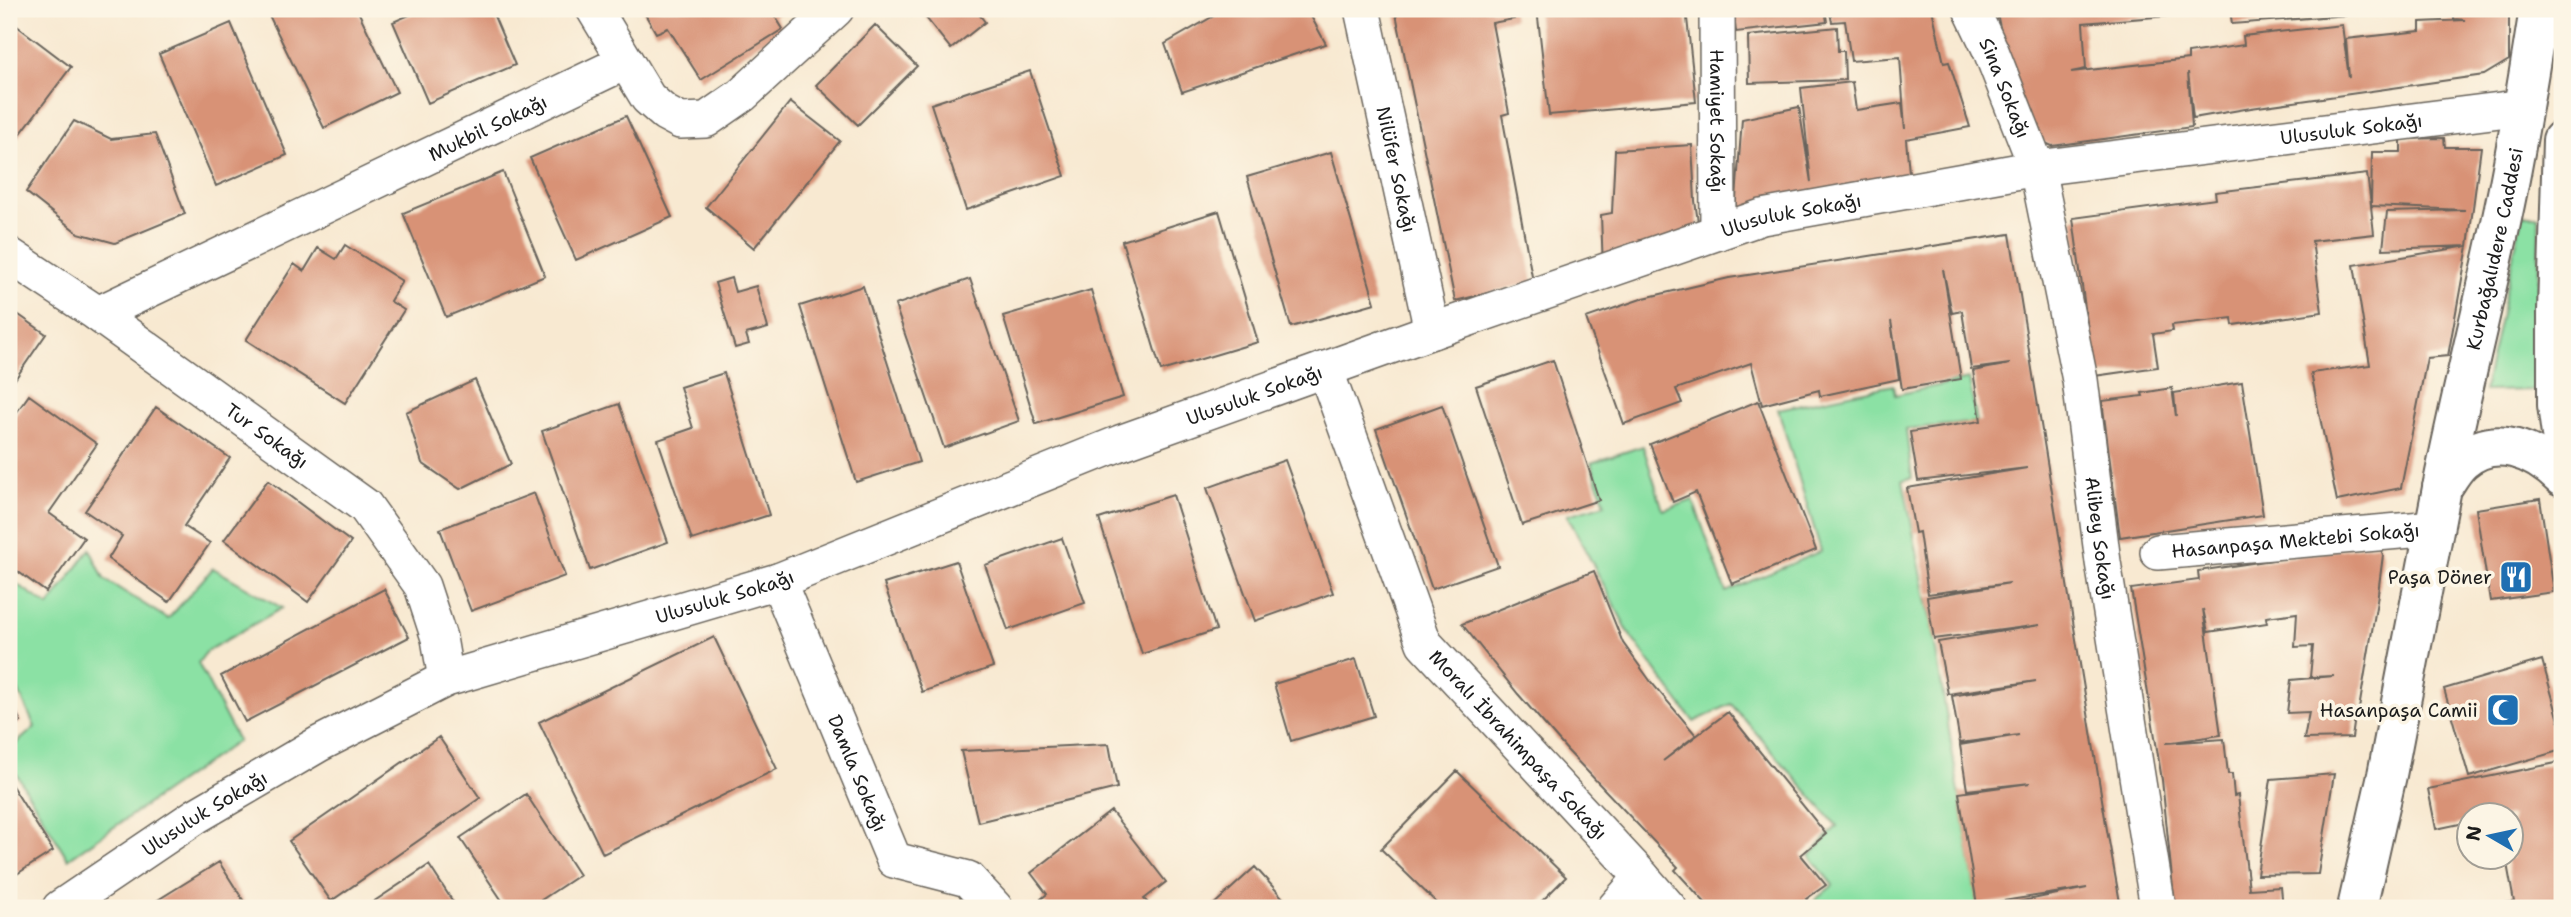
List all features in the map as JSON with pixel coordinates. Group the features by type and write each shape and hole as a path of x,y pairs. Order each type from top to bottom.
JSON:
{"main road":[{"name":"Kurbağalıdere Caddesi","path":"2357,908 2388,775 2458,405 2503,215 2539,9"},
{"path":"2562,140 2557,311 2557,405 2562,442"},
{"path":"2442,488 2461,461 2487,447 2517,448 2530,453 2551,466 2562,477"}],"street":[{"path":"594,9 648,98 665,113 680,121 706,120 742,95 836,9"},
{"name":"Nilüfer Sokağı","path":"1362,9 1432,331"},
{"name":"Hamiyet Sokağı","path":"1717,9 1718,232"},
{"name":"Sina Sokağı","path":"1971,9 1991,51 2037,168"},
{"name":"Mukbil Sokağı","path":"98,314 625,62"},
{"name":"Ulusuluk Sokağı","path":"60,908 196,816 319,744 446,679 778,581 1120,443 1762,217 2037,168 2524,107"},
{"name":"Alibey Sokağı","path":"2037,168 2080,380 2102,555 2158,908"},
{"name":"Tur Sokağı","path":"9,255 98,314 365,506 422,586 439,638 446,679"},
{"name":"Moralı İbrahimpaşa Sokağı","path":"1325,369 1424,643 1669,908"},
{"name":"Hasanpaşa Mektebi Sokağı","path":"2158,552 2434,528"},
{"name":"Damla Sokağı","path":"778,581 894,860 968,879 995,908"},
{"path":"1615,908 1642,877"}],"green space":[{"path":"2522,216 2539,216 2538,390 2484,391"},
{"path":"1969,379 1977,422 1906,429 1912,478 1903,480 1934,639 1978,908 1821,908 1815,900 1833,885 1810,856 1837,826 1731,704 1694,722 1631,637 1567,515 1605,504 1591,463 1643,446 1663,510 1693,500 1726,592 1821,551 1778,409 1893,385 1895,395"},
{"path":"90,549 104,579 168,619 213,568 282,608 207,651 198,663 238,741 68,859 9,762 9,750 35,727 9,670 9,579 49,606"}],"building":[{"path":"266,9 357,9 397,92 324,128"},
{"path":"423,9 491,9 515,65 428,103 393,22"},
{"path":"642,9 782,9 784,11 775,16 783,29 701,80 668,28 656,33"},
{"path":"919,9 975,9 985,22 951,49"},
{"path":"1226,9 1307,9 1326,44 1182,92 1165,44"},
{"path":"1395,9 1512,9 1514,19 1492,23 1509,113 1502,115 1533,282 1455,301"},
{"path":"1537,9 1686,9 1696,102 1549,115"},
{"path":"1733,9 1825,9 1827,22 1736,32"},
{"path":"1829,9 1932,9 1944,63 1949,62 1970,127 1906,139 1910,184 1735,212 1742,119 1799,107 1811,182 1801,88 1852,82 1856,110 1902,103 1905,129 1900,57 1851,61 1845,21 1832,22"},
{"path":"1996,9 2228,9 2083,23 2086,69 2071,72 2188,59 2188,53 2244,45 2243,36 2342,25 2349,78 2346,39 2420,31 2420,22 2465,20 2454,19 2454,9 2509,9 2509,60 2484,75 2193,118 2188,72 2192,127 2052,146 2030,136 2011,77"},
{"path":"2230,9 2397,9 2397,11 2232,24"},
{"path":"9,20 71,67 9,149"},
{"path":"231,23 287,155 216,186 159,54"},
{"path":"875,25 917,66 858,125 816,85"},
{"path":"1837,27 1838,51 1844,51 1845,80 1749,83 1748,36"},
{"path":"1030,71 1065,176 966,210 931,104"},
{"path":"790,102 840,141 754,248 706,207"},
{"path":"626,116 672,217 576,260 530,158"},
{"path":"74,121 111,139 155,134 185,214 115,243 78,233 26,192"},
{"path":"2444,138 2445,147 2481,147 2468,246 2383,249 2387,212 2465,210 2371,206 2374,234 2312,241 2322,312 2233,325 2232,318 2172,325 2173,331 2153,334 2158,367 2094,376 2073,218 2216,199 2215,192 2367,174 2371,205 2372,152 2401,152 2401,139"},
{"path":"1692,145 1700,236 1603,268 1601,215 1612,213 1615,150"},
{"path":"1331,152 1375,303 1291,327 1247,177"},
{"path":"503,172 545,276 446,317 403,213"},
{"path":"1219,211 1258,342 1161,371 1122,241"},
{"path":"2010,234 2121,908 1988,908 2087,888 1977,905 1959,793 2030,783 1967,790 1960,745 2019,735 1960,743 1952,696 2036,681 1948,694 1938,642 2040,625 1934,639 1927,597 2010,583 1928,594 1919,532 1915,533 1907,488 2027,468 1918,481 1910,432 1981,421 1973,371 2010,364 1971,369 1962,311 1952,313 1943,269 1961,379 1902,389 1891,321 1899,379 1820,396 1819,390 1762,405 1751,363 1676,389 1682,403 1624,424 1586,318 1644,298 1729,278"},
{"path":"345,245 402,281 390,301 404,310 345,403 246,340 294,264 304,271 318,248 336,259"},
{"path":"2468,246 2448,356 2427,358 2401,488 2337,501 2311,373 2370,365 2354,265"},
{"path":"731,278 735,292 756,286 768,328 746,334 749,344 735,348 715,283"},
{"path":"970,279 1019,421 944,448 895,305"},
{"path":"863,286 919,462 856,482 800,306"},
{"path":"1091,290 1123,397 1036,424 1003,316"},
{"path":"9,308 46,334 9,388"},
{"path":"1553,360 1599,500 1522,525 1476,386"},
{"path":"724,373 769,515 692,540 658,440 693,428 680,387"},
{"path":"475,380 511,464 460,489 422,463 406,412"},
{"path":"2242,382 2263,515 2120,537 2102,401 2143,396 2142,393 2172,388 2176,416 2174,393"},
{"path":"29,395 97,444 49,513 84,538 46,592 9,565 9,423"},
{"path":"1758,401 1816,550 1732,584 1696,492 1673,502 1650,444"},
{"path":"619,404 668,542 590,570 542,431"},
{"path":"1442,405 1498,566 1432,589 1376,429"},
{"path":"156,407 230,458 184,526 210,543 169,602 108,559 122,536 85,511"},
{"path":"1285,460 1333,593 1255,621 1207,488"},
{"path":"268,480 351,542 308,602 224,540"},
{"path":"534,493 565,576 471,611 440,529"},
{"path":"1173,495 1216,630 1142,654 1099,519"},
{"path":"2540,499 2554,592 2490,601 2476,509"},
{"path":"1062,538 1085,603 1008,630 985,565"},
{"path":"2379,544 2383,555 2377,601 2352,738 2304,739 2309,712 2287,713 2291,680 2334,676 2310,677 2313,646 2295,647 2297,613 2266,617 2267,623 2208,632 2203,609 2221,735 2166,743 2224,739 2228,774 2232,774 2234,796 2238,795 2249,889 2281,887 2283,908 2175,908 2162,780 2131,589 2199,580 2198,571"},
{"path":"956,561 993,667 922,692 884,584"},
{"path":"1594,571 1623,643 1651,682 1696,735 1663,761 1728,712 1826,834 1801,855 1826,885 1806,899 1813,908 1710,908 1675,870 1678,867 1518,694 1462,624"},
{"path":"384,589 409,637 245,722 221,676"},
{"path":"714,637 777,769 603,854 539,722"},
{"path":"1356,659 1374,716 1291,741 1274,684"},
{"name":"Hasanpaşa Camii","path":"2542,660 2562,731 2562,750 2469,777 2444,689"},
{"path":"9,697 21,722 9,728"},
{"path":"439,737 480,798 331,901 289,841"},
{"path":"1109,744 1117,788 978,822 961,751"},
{"path":"2561,762 2562,908 2504,908 2504,903 2514,902 2509,872 2526,872 2526,802 2456,802 2456,825 2436,829 2428,789"},
{"path":"1457,771 1566,877 1535,908 1442,908 1381,849"},
{"path":"2334,774 2318,874 2257,875 2271,779"},
{"path":"9,781 53,851 9,879"},
{"path":"526,794 579,875 529,908 507,908 460,838"},
{"path":"1111,811 1166,882 1144,899 1148,903 1141,908 1048,908 1041,899 1047,894 1031,873"},
{"path":"219,862 248,908 145,908"},
{"path":"429,865 457,908 364,908"},
{"path":"1255,867 1292,908 1210,908"}],"place":[{"name":"Paşa Döner","path":"2516,577"},
{"name":"Hasanpaşa Camii","path":"2503,710"}]}
